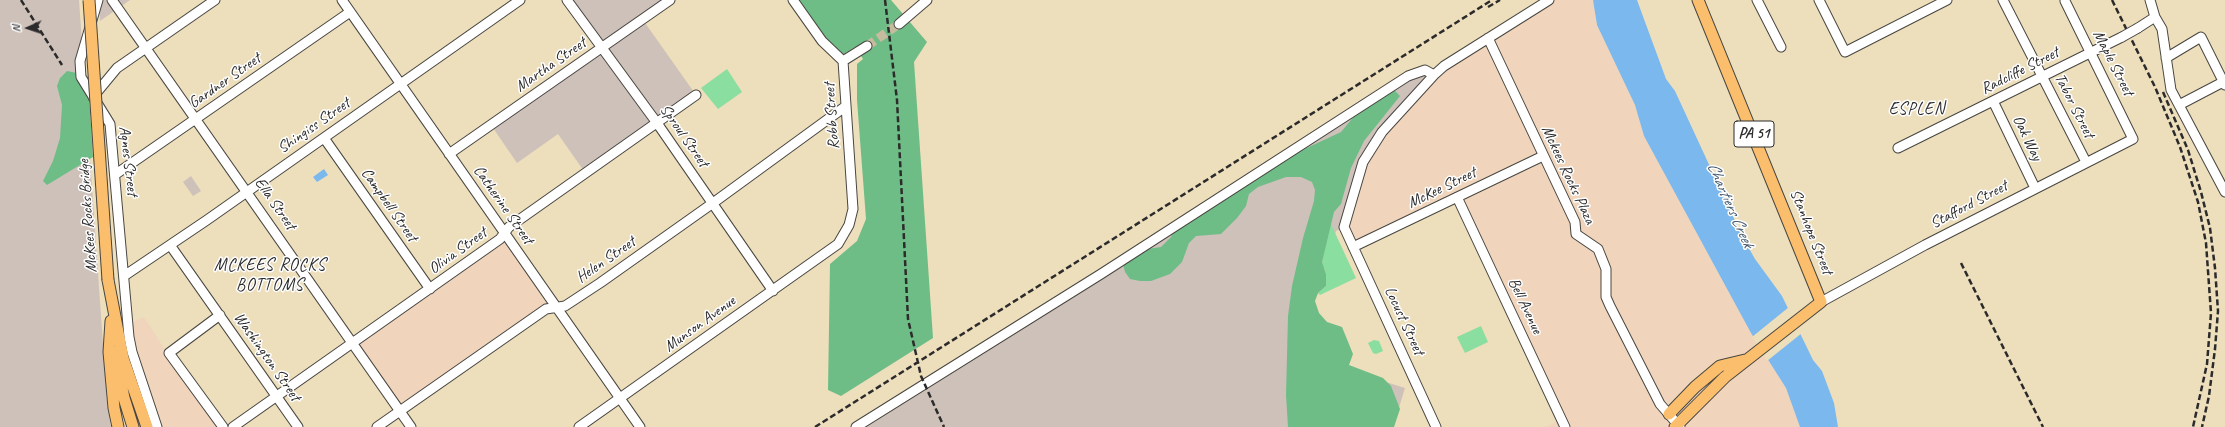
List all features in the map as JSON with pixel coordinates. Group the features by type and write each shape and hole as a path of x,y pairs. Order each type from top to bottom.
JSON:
{"main road":[{"name":"McKees Rocks Bridge","path":"89,0 108,280 113,319"},
{"name":"Stanhope Street","path":"1698,0 1821,302"},
{"path":"1677,426 1741,363 1821,302"},
{"path":"113,319 109,352 114,408 118,427"},
{"path":"113,319 119,377 133,427"},
{"path":"113,319 123,358 147,427"},
{"path":"1669,414 1695,387 1720,366 1741,363"}],"street":[{"name":"Agnes Street","path":"98,0 80,61 81,77 110,124 132,352 157,427"},
{"name":"Ella Street","path":"112,0 197,119 411,427"},
{"path":"93,97 117,68 215,0"},
{"name":"Catherine Street","path":"342,0 640,427"},
{"name":"Shingiss Street","path":"124,276 324,138 400,84 507,4 520,0"},
{"name":"Sproul Street","path":"566,0 657,123 773,291"},
{"name":"Martha Street","path":"449,154 670,0"},
{"name":"Robb Street","path":"793,0 822,41 843,61 853,209 849,225 838,244"},
{"path":"900,24 927,0"},
{"path":"856,427 1101,274 1408,76 1425,70 1434,75 1488,38 1549,0"},
{"path":"1757,0 1781,47"},
{"path":"1819,0 1845,52 1947,0"},
{"name":"Tabor Street","path":"2003,0 2086,162"},
{"path":"2150,0 2155,17 2162,29 2171,90 2225,192"},
{"name":"Maple Street","path":"2066,1 2090,53 2133,138"},
{"name":"Gardner Street","path":"116,174 350,12"},
{"name":"Radcliffe Street","path":"1898,148 2122,37 2155,17"},
{"path":"2166,58 2201,37 2224,82 2179,105"},
{"name":"Mckees Rocks Plaza","path":"1488,38 1575,222 1576,234 1598,249 1606,269 1606,297 1660,404 1677,426"},
{"path":"843,61 868,46"},
{"name":"Locust Street","path":"1434,75 1382,132 1369,151 1363,162 1344,227 1436,427"},
{"name":"Olivia Street","path":"233,427 500,239 509,227 696,95"},
{"name":"Oak Way","path":"1993,101 2035,188"},
{"name":"Helen Street","path":"377,427 546,308 566,306 713,204 846,106"},
{"name":"Campbell Street","path":"324,138 430,289"},
{"name":"Stafford Street","path":"1821,302 2035,188 2133,138"},
{"name":"McKee Street","path":"1353,247 1543,156"},
{"name":"Bell Avenue","path":"1457,197 1565,427"},
{"name":"Munson Avenue","path":"579,427 838,244"},
{"name":"Washington Street","path":"170,245 298,427"},
{"path":"220,315 169,353 223,427"}],"shaded area":[{"path":"0,0 79,0 107,402 111,427 0,427"},
{"path":"99,0 130,0 100,21"},
{"path":"567,0 670,0 643,20 696,95 586,174 558,134 517,163 491,125 602,48"},
{"path":"1549,0 1593,0 1597,25 1635,105 1644,136 1751,333 1786,388 1800,427 1545,427 1561,420 1457,198 1353,247 1344,227 1363,162 1434,75"},
{"path":"1425,70 1434,75 1375,140 1344,227 1336,231 1296,354 1405,388 1393,427 856,427"},
{"path":"191,176 201,191 193,196 183,182"},
{"path":"505,233 556,307 400,411 353,343"},
{"path":"144,317 182,376 221,427 162,427 138,355 132,328 133,322"}],"green space":[{"path":"794,0 891,0 927,42 914,62 933,338 841,396 828,390 830,264 857,241 866,219 857,100 857,64 863,59 855,47 839,57"},
{"path":"727,69 742,92 718,109 701,88"},
{"path":"67,71 77,73 88,80 93,157 47,185 43,181 53,161 60,138 62,105 57,86 60,78"},
{"path":"1392,88 1400,96 1364,141 1351,168 1341,204 1334,212 1322,262 1326,274 1326,286 1318,293 1315,301 1319,313 1327,322 1342,327 1353,354 1349,365 1383,378 1391,386 1400,409 1394,427 1288,427 1286,395 1288,316 1292,286 1303,238 1314,201 1315,190 1312,182 1301,177 1286,177 1258,187 1249,194 1246,206 1237,218 1221,234 1196,236 1189,243 1182,262 1170,274 1151,281 1130,279 1125,272 1123,264 1147,249 1161,247 1171,237 1177,224 1268,166 1341,132 1361,108"},
{"path":"1330,222 1356,278 1320,295 1318,293 1326,286 1326,274 1322,262"},
{"path":"1481,326 1488,342 1465,353 1457,337"},
{"path":"1374,340 1379,341 1383,351 1376,354 1373,353 1368,343"}],"water":[{"path":"1593,0 1637,0 1666,79 1675,91 1742,236 1755,259 1782,296 1813,360 1822,371 1834,403 1838,427 1800,427 1786,388 1751,333 1644,136 1635,105 1597,25"},
{"path":"324,169 328,175 317,182 313,177"}],"pier":[{"path":"1789,307 1802,333 1767,361 1752,337"}],"tunnel":[{"path":"867,46 899,24"}],"railway":[{"path":"21,0 62,65"},
{"path":"885,0 897,100 908,319 921,376 944,427"},
{"path":"815,427 1492,0"},
{"path":"1488,7 1500,0"},
{"path":"2112,0 2155,87 2180,147 2198,202 2206,243 2211,313 2207,364 2193,427"},
{"path":"2163,92 2188,150 2201,192 2210,228 2215,268 2218,311 2215,349 2209,396 2202,427"},
{"path":"1961,263 2043,427"}],"district":[{"name":"ESPLEN","path":"1917,110"},
{"name":"MCKEES ROCKS BOTTOMS","path":"270,276"}],"water label":[{"name":"Chartiers Creek","path":"1730,205"}]}
